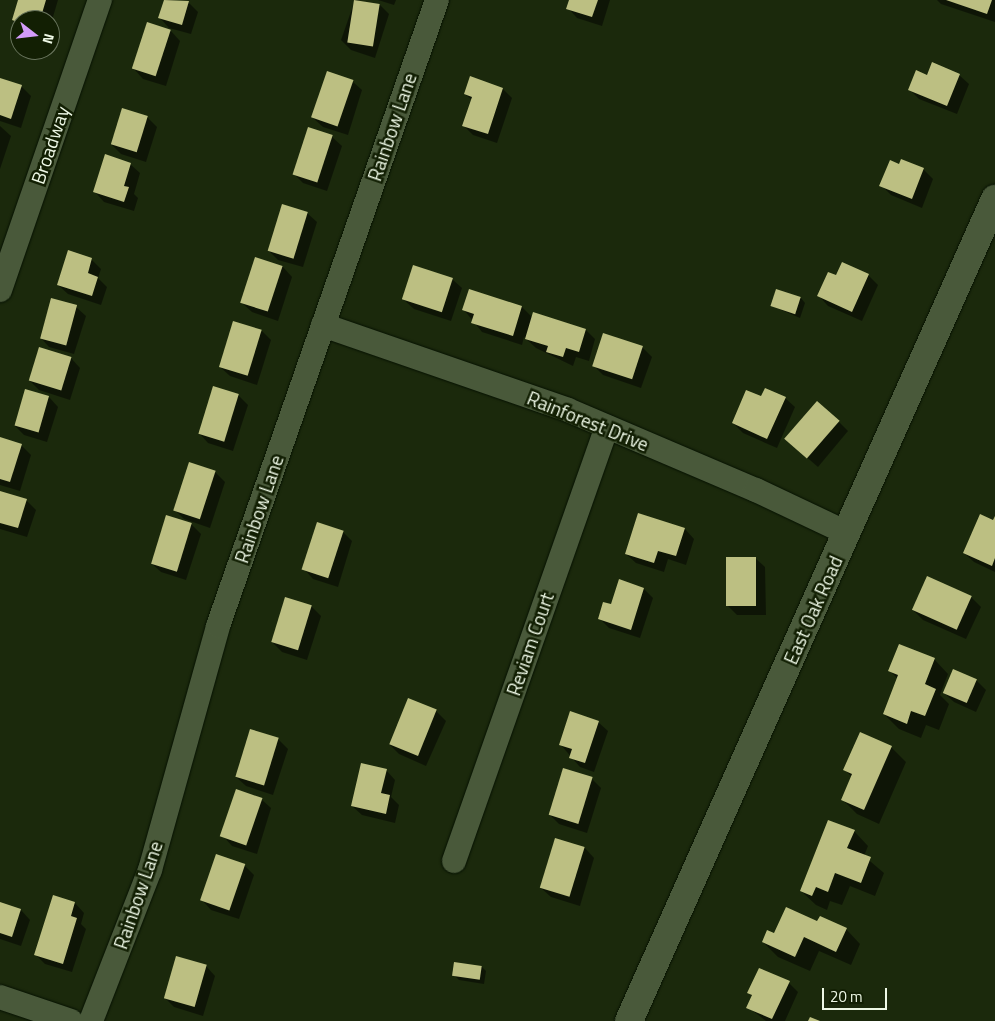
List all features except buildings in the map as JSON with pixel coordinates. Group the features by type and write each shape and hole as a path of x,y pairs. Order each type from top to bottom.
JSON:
{"street":[{"name":"Broadway","path":"0,290 100,0"},
{"name":"Rainbow Lane","path":"91,1021 150,870 218,626 436,0"},
{"name":"East Oak Road","path":"629,1021 995,199"},
{"name":"Rainforest Drive","path":"323,324 568,410 756,490 847,533"},
{"name":"Reviam Court","path":"454,861 607,427"},
{"path":"0,996 71,1021"}]}
